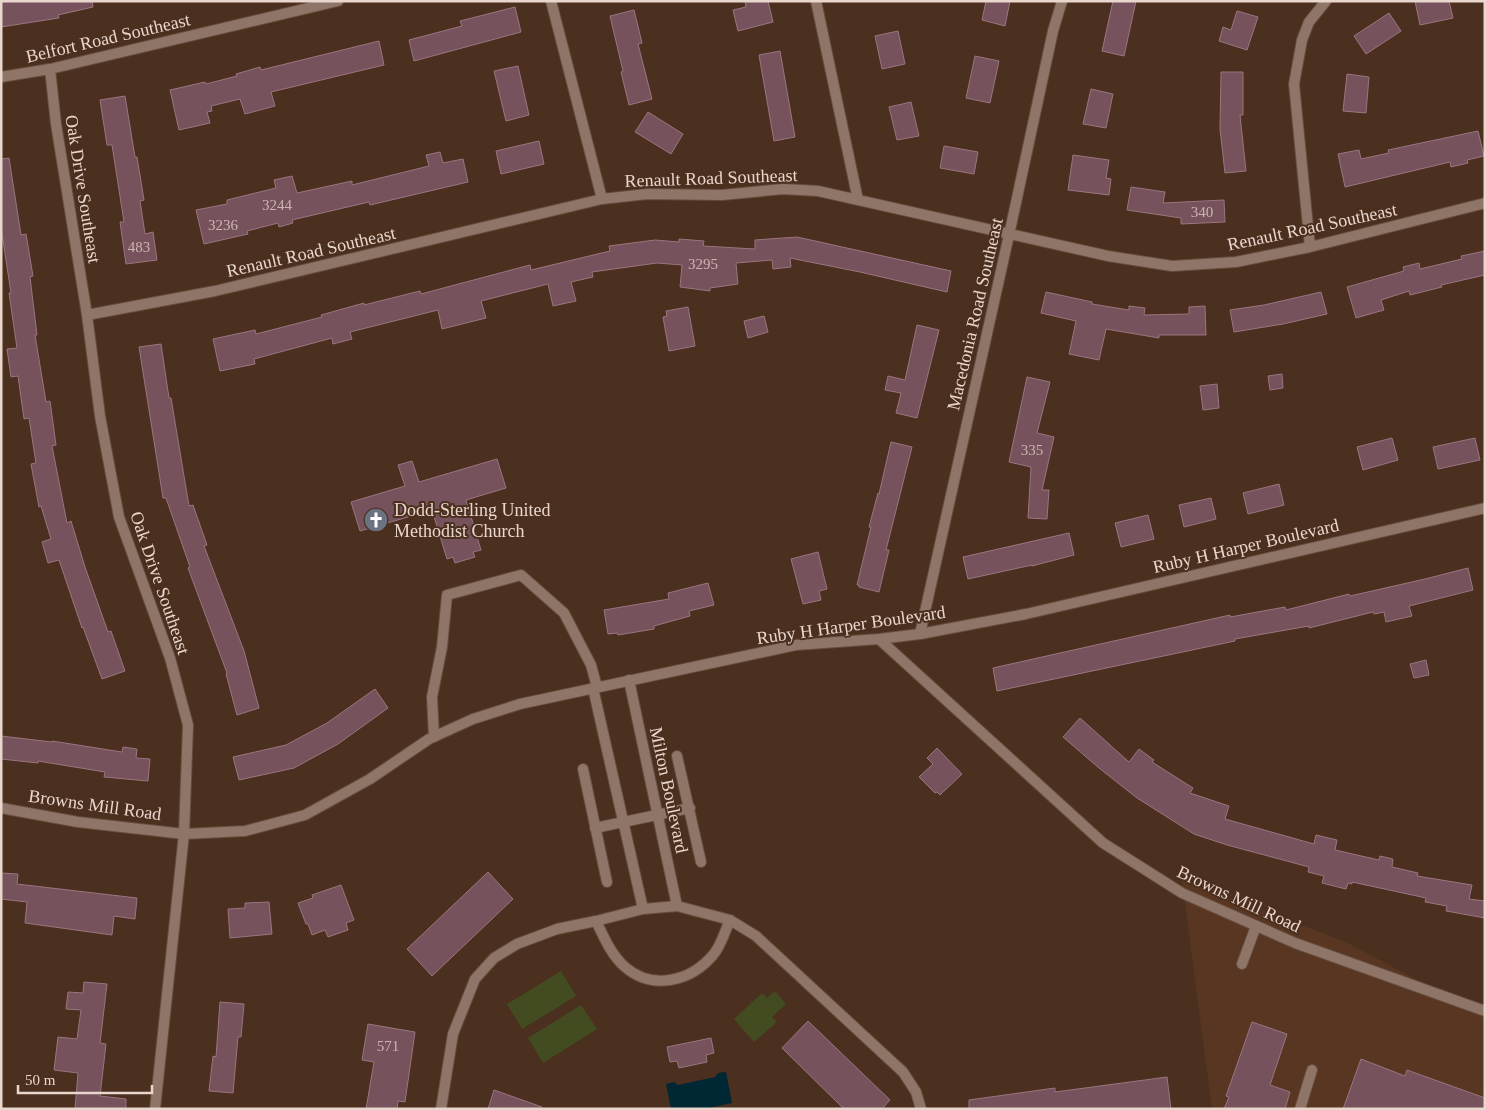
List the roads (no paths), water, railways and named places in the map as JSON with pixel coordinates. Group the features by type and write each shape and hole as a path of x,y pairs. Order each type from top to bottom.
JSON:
{"street":[{"name":"Belfort Road Southeast","path":"1,77 50,69 338,1"},
{"path":"551,1 602,199"},
{"path":"816,1 858,200"},
{"name":"Macedonia Road Southeast","path":"920,634 1010,235 1053,31 1062,1"},
{"path":"1310,247 1294,84 1302,40 1309,22 1326,1"},
{"name":"Oak Drive Southeast","path":"50,69 56,124 87,315 100,416 118,517 170,658 188,725 184,834 155,1109"},
{"name":"Renault Road Southeast","path":"87,315 215,291 602,199 647,194 722,195 783,188 818,191 1108,256 1172,266 1236,262 1310,247 1485,203"},
{"name":"Ruby H Harper Boulevard","path":"184,834 245,831 305,815 370,779 434,737 473,719 520,704 796,645 920,634 1026,614 1485,508"},
{"path":"434,737 432,697 442,647 447,595 521,575 564,613 591,665 643,909"},
{"name":"Browns Mill Road","path":"879,639 1103,843 1182,893 1295,943 1485,1010"},
{"name":"Milton Boulevard","path":"629,680 677,906"},
{"path":"677,756 701,862"},
{"path":"583,769 607,882"},
{"name":"Browns Mill Road","path":"1,808 78,822 184,834"},
{"path":"595,828 690,808"},
{"path":"441,1109 453,1034 475,979 494,958 517,944 557,929 596,922 643,909 677,906 730,920 756,936 903,1072 916,1092 921,1109"},
{"path":"596,922 615,956 626,968 646,978 664,981 679,979 696,971 715,954 730,920"},
{"path":"1242,964 1256,926"},
{"path":"1300,1109 1312,1070"}],"water":[{"path":"726,1072 732,1103 704,1109 671,1109 666,1084 674,1082 678,1085 715,1077 718,1073"}],"place":[{"name":"Dodd-Sterling United Methodist Church","path":"376,520"}]}
